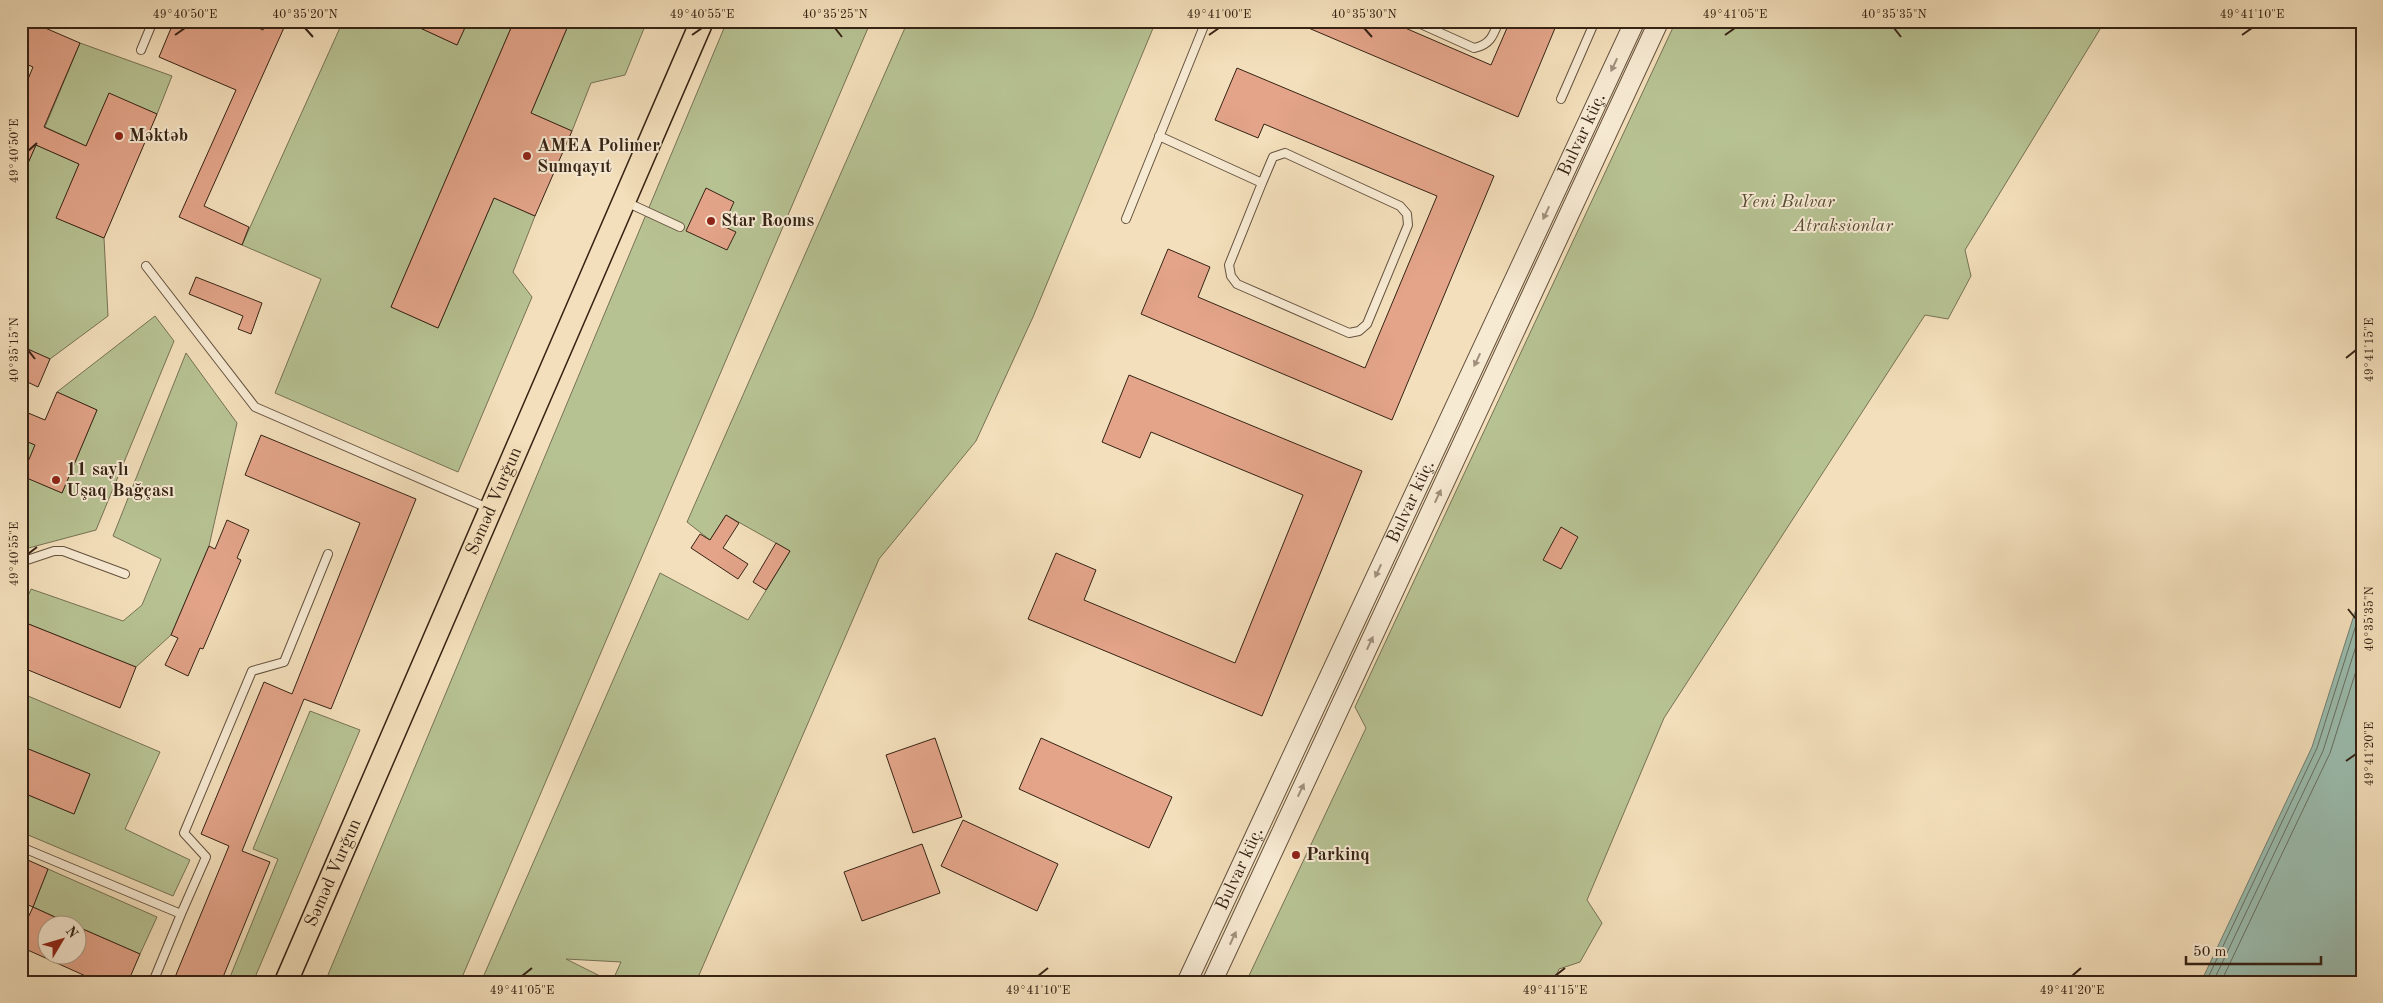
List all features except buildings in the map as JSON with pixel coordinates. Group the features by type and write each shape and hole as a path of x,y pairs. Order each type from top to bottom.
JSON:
{"main road":[{"name":"Səməd Vurğun","path":"286,982 492,510 702,21"}],"street":[{"name":"Bulvar küç.","path":"1187,982 1634,21"},
{"name":"Bulvar küç.","path":"1212,982 1658,21"},
{"path":"1331,670 1353,679"}],"lane":[{"path":"141,50 153,21"},
{"path":"1126,219 1206,21"},
{"path":"1414,21 1474,48 1484,46 1492,39 1499,21"},
{"path":"1561,99 1595,21"},
{"path":"1159,136 1262,183"},
{"path":"1285,153 1400,206 1407,214 1408,225 1367,324 1359,332 1349,333 1340,330 1237,284 1231,276 1229,265 1262,183 1273,157 1285,153"},
{"path":"624,201 680,227"},
{"path":"146,266 255,406 492,510"},
{"path":"21,562 54,551 63,551 125,574"},
{"path":"152,982 206,857 184,833 252,671 284,662 328,554"},
{"path":"21,847 181,914"}],"green space":[{"path":"343,21 405,21 457,45 468,21 514,21 391,307 438,328 494,198 535,216 513,272 532,297 458,472 275,393 321,279 242,245"},
{"path":"570,21 647,21 625,75 591,83 572,131 531,113"},
{"path":"727,21 871,21 460,982 325,982"},
{"path":"908,21 1156,21 1033,317 976,441 879,559 696,982 612,982 481,982 660,573 748,620 790,551 726,515 710,540 687,522","holes":["566,959 621,962 612,982"]},
{"name":"Yeni Bulvar","path":"1676,21 2105,21 1965,250 1971,276 1948,319 1925,315 1664,718 1587,900 1602,923 1580,962 1559,969 1554,982 1246,982 1366,728 1355,707"},
{"path":"80,43 172,76 157,114 109,94 86,146 45,127"},
{"path":"36,145 79,164 57,218 104,238 108,316 50,359 21,346 21,179"},
{"path":"155,316 174,341 96,530 21,550 21,439 35,445 23,476 62,493 97,410 57,392"},
{"path":"186,353 237,423 209,546 171,635 136,667 21,621 21,612 31,589 123,621 142,605 161,559 113,536"},
{"path":"21,693 160,752 125,829 190,860 173,896 21,832 21,792 74,814 90,774 21,746"},
{"path":"310,711 360,730 253,982 228,982 278,859 253,849"},
{"path":"48,869 157,917 140,954 88,931 88,916 53,916 33,907"}],"water":[{"path":"2362,590 2362,982 2201,982 2312,747"}],"place":[{"name":"Məktəb","path":"119,136"},
{"name":"AMEA Polimer Sumqayıt","path":"527,156"},
{"name":"Star Rooms","path":"711,221"},
{"name":"11 saylı Uşaq Bağçası","path":"56,480"},
{"name":"Parkinq","path":"1296,855"}],"park label":[{"name":"Atraksionlar","path":"1843,226"}]}
